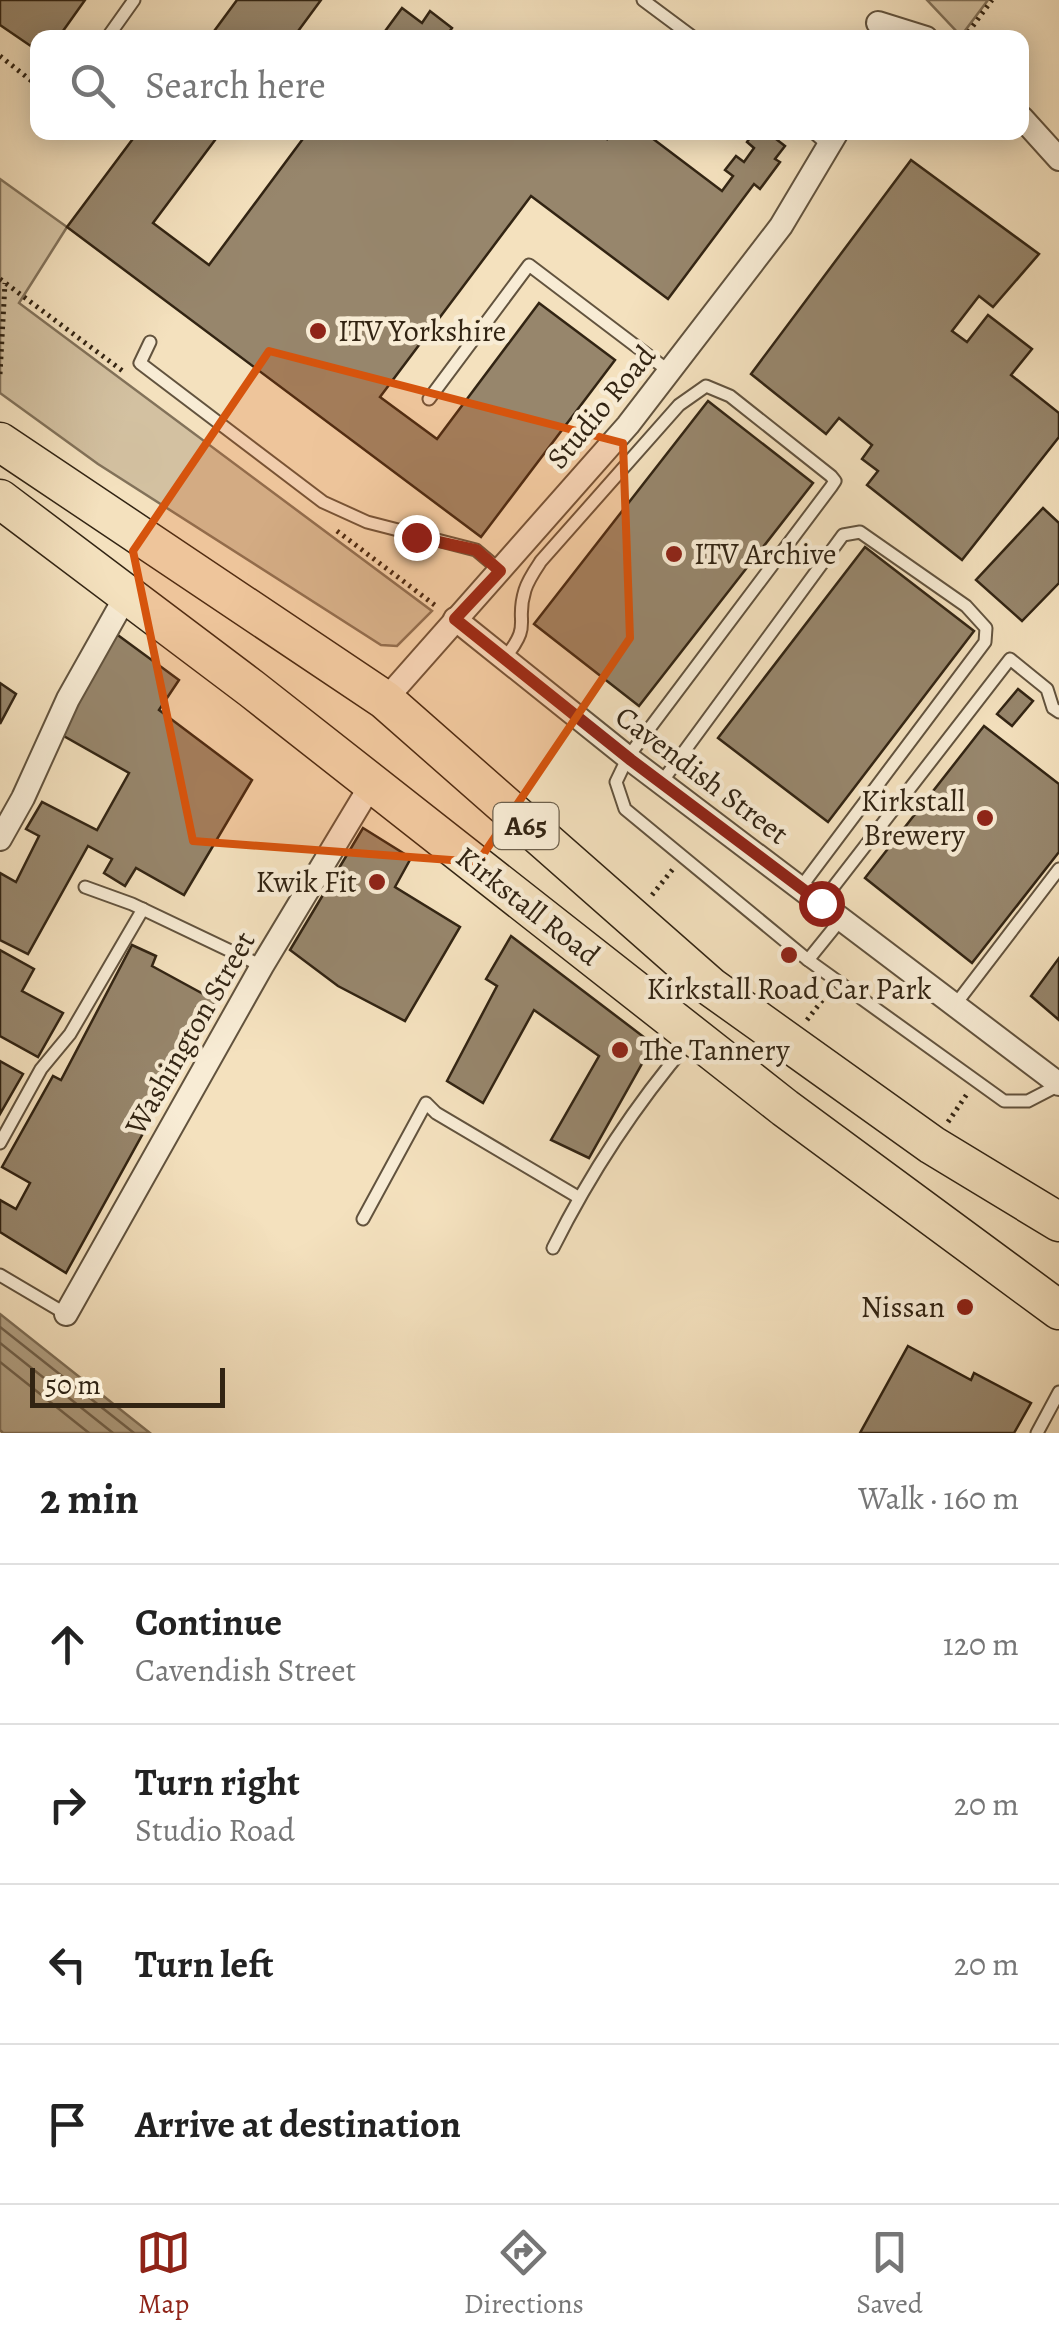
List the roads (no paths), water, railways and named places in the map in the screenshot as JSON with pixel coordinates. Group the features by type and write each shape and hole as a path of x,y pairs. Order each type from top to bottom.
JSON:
{"main road":[{"name":"Kirkstall Road","path":"0,442 385,700 711,988 932,1145 1059,1222"},
{"name":"Kirkstall Road","path":"0,498 252,689 786,1108 1059,1310"},
{"path":"252,689 246,663 258,640 274,626"},
{"path":"462,855 490,856 504,849 511,833 505,807"}],"street":[{"path":"879,20 905,30"},
{"path":"1029,126 1059,159"},
{"name":"Studio Road","path":"385,700 628,425 670,372 781,226 825,140"},
{"path":"0,840 68,699 126,596"},
{"name":"Cavendish Street","path":"455,619 661,783 1059,1085"},
{"name":"Washington Street","path":"66,1314 262,966 371,785"}],"lane":[{"path":"113,30 134,0"},
{"path":"643,0 683,30"},
{"path":"429,399 529,265 670,372"},
{"path":"150,342 140,364 324,502 368,522 476,550 500,571"},
{"path":"504,659 520,640 525,589 541,561 680,405 706,386 730,396 834,481 628,757 616,782 626,809 808,960 1004,1100 1028,1100 1059,1085"},
{"path":"661,783 843,536 860,532 966,606 986,628 985,642 801,888"},
{"path":"821,903 1010,659 1046,689 1053,708 1059,712"},
{"path":"955,1005 1059,869"},
{"path":"85,887 142,909 262,966"},
{"path":"0,1143 42,1069 70,1034 142,909"},
{"path":"808,960 842,918"},
{"path":"553,1248 578,1197 646,1093 696,1035"},
{"path":"362,1219 426,1103 436,1113 578,1197"},
{"path":"0,1274 66,1314"},
{"path":"1037,1433 1059,1392"}],"water":[{"path":"0,1314 150,1433 3,1433"}],"place":[{"name":"ITV Yorkshire","path":"318,331"},
{"name":"ITV Archive","path":"674,554"},
{"name":"Kirkstall Brewery","path":"985,818"},
{"name":"Kwik Fit","path":"377,882"},
{"name":"Kirkstall Road Car Park","path":"789,955"},
{"name":"The Tannery","path":"620,1050"},
{"name":"Nissan","path":"965,1307"}]}
